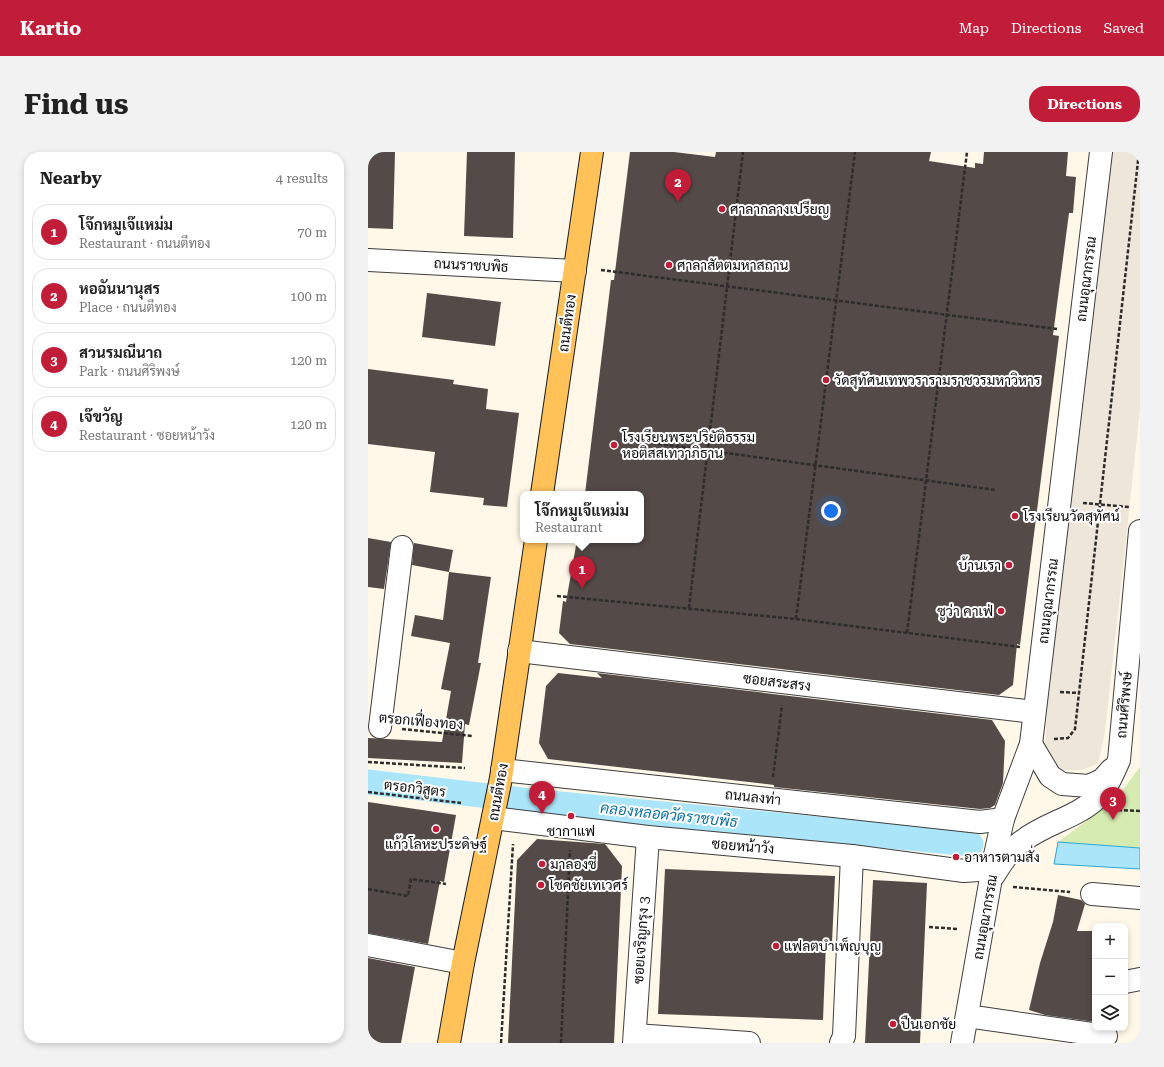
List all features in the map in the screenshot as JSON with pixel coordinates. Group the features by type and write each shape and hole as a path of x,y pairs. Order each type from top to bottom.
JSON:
{"main road":[{"name":"ถนนตีทอง","path":"542,491 592,152"},
{"name":"ถนนตีทอง","path":"449,1043 463,962 502,774 536,543"}],"street":[{"name":"ถนนอุณากรรณ","path":"962,1043 1003,820 1031,744 1101,152"},
{"name":"ถนนราชบพิธ","path":"368,260 575,271"},
{"name":"ถนนศิริพงษ์","path":"992,877 1007,856 1022,840 1038,830 1084,809 1108,784 1120,760 1140,531"},
{"path":"380,727 402,547"},
{"name":"ซอยสระสรง","path":"519,652 1034,712"},
{"path":"1031,744 1050,776 1062,784 1078,786 1095,783 1102,780 1120,760"},
{"name":"ถนนลงท่า","path":"502,774 980,822 1003,820"},
{"name":"ซอยหน้าวัง","path":"494,813 648,838 852,856 964,871 992,877"},
{"name":"ซอยเจริญกรุง 3","path":"634,1039 648,838"},
{"path":"841,1043 844,1036 852,856"},
{"path":"1092,894 1140,898"},
{"path":"368,945 463,962"},
{"path":"1128,981 1140,979"},
{"path":"967,1016 1106,1036"},
{"path":"634,1039 749,1043"}],"path":[{"path":"689,608 743,152"},
{"path":"796,619 855,152"},
{"path":"907,633 967,152"},
{"path":"1053,739 1068,738 1075,729 1098,504 1139,152"},
{"path":"601,270 1063,330"},
{"path":"646,442 815,466 926,479 996,490"},
{"path":"1077,502 1129,507"},
{"path":"557,596 796,619 1022,648"},
{"path":"1056,691 1079,693"},
{"path":"773,780 782,703"},
{"name":"ตรอกเฟื่องทอง","path":"380,727 472,736"},
{"path":"368,762 465,768"},
{"name":"ตรอกวิสูตร","path":"368,792 461,803"},
{"path":"501,1043 514,840"},
{"path":"561,1043 571,844"},
{"path":"992,877 1092,894"},
{"path":"368,889 408,896 411,879 446,884"},
{"path":"929,927 959,929"}],"green space":[{"path":"1140,767 1140,848 1058,842 1116,799"}],"shaded area":[{"path":"1111,152 1140,152 1140,410 1105,732 1098,764 1081,770 1061,770 1045,753 1048,687"}],"water":[{"path":"1058,842 1140,848 1140,869 1054,864"}],"building":[{"path":"368,152 395,152 393,229 368,228"},
{"path":"467,152 515,152 513,238 464,236"},
{"name":"วัดสุทัศนเทพวรารามราชวรมหาวิหาร","path":"630,152 674,152 715,157 716,152 931,152 929,161 975,168 975,163 983,164 984,152 1068,152 1066,176 1076,177 1073,213 1069,213 1053,335 1059,336 1020,645 1017,644 1013,685 999,695 570,644 559,633 563,601 566,602 576,543 644,543 644,491 585,491 611,280 614,280"},
{"path":"427,293 501,302 495,346 422,337"},
{"path":"368,369 454,380 453,384 488,389 486,409 519,413 507,507 483,505 484,498 430,492 435,452 368,444"},
{"path":"368,538 391,542 384,589 368,587"},
{"path":"414,543 453,550 449,572 412,565"},
{"path":"449,572 491,577 478,663 481,663 469,725 465,724 462,763 368,758 368,738 442,742 451,691 441,689 450,643 411,636 415,615 443,620"},
{"path":"558,673 602,678 597,673 992,720 1005,741 1003,783 995,805 990,808 980,809 774,787 774,785 548,759 539,743 546,686"},
{"path":"368,802 456,815 444,882 440,881 428,944 368,933"},
{"path":"537,839 605,844 622,866 614,1043 508,1043 517,860"},
{"name":"แฟลตบำเพ็ญบุญ","path":"665,869 835,876 832,943 826,943 823,1020 658,1014"},
{"path":"873,880 927,883 920,1043 865,1043"},
{"path":"1058,895 1081,900 1085,904 1077,931 1092,931 1092,1022 1045,1015 1029,1010 1040,963 1053,922"},
{"path":"368,958 415,967 401,1043 368,1043"}],"waterway":[{"name":"คลองหลอดวัดราชบพิธ","path":"368,782 540,802 971,844"}],"place":[{"name":"หอฉันนานุสร","path":"678,202"},
{"name":"ศาลากลางเปรียญ","path":"722,209"},
{"name":"ศาลาสัตตมหาสถาน","path":"669,265"},
{"name":"วัดสุทัศนเทพวรารามราชวรมหาวิหาร","path":"826,380"},
{"name":"โรงเรียนพระปริยัติธรรม หอติสสเทวาภิธาน","path":"614,445"},
{"name":"โรงเรียนวัดสุทัศน์","path":"1015,516"},
{"name":"บ้านเรา","path":"1009,565"},
{"name":"โจ๊กหมูเจ๊แหม่ม","path":"582,589"},
{"name":"ซูว่า คาเฟ่","path":"1001,611"},
{"name":"เจ๊ขวัญ","path":"542,814"},
{"name":"ชากาแฟ","path":"571,816"},
{"name":"สวนรมณีนาถ","path":"1113,820"},
{"name":"แก้วโลหะประดิษฐ์","path":"436,829"},
{"name":"อาหารตามสั่ง","path":"956,857"},
{"name":"มาลองซี่","path":"542,864"},
{"name":"โชคชัยเทเวศร์","path":"541,885"},
{"name":"แฟลตบำเพ็ญบุญ","path":"776,946"},
{"name":"ปืนเอกชัย","path":"893,1024"}]}
